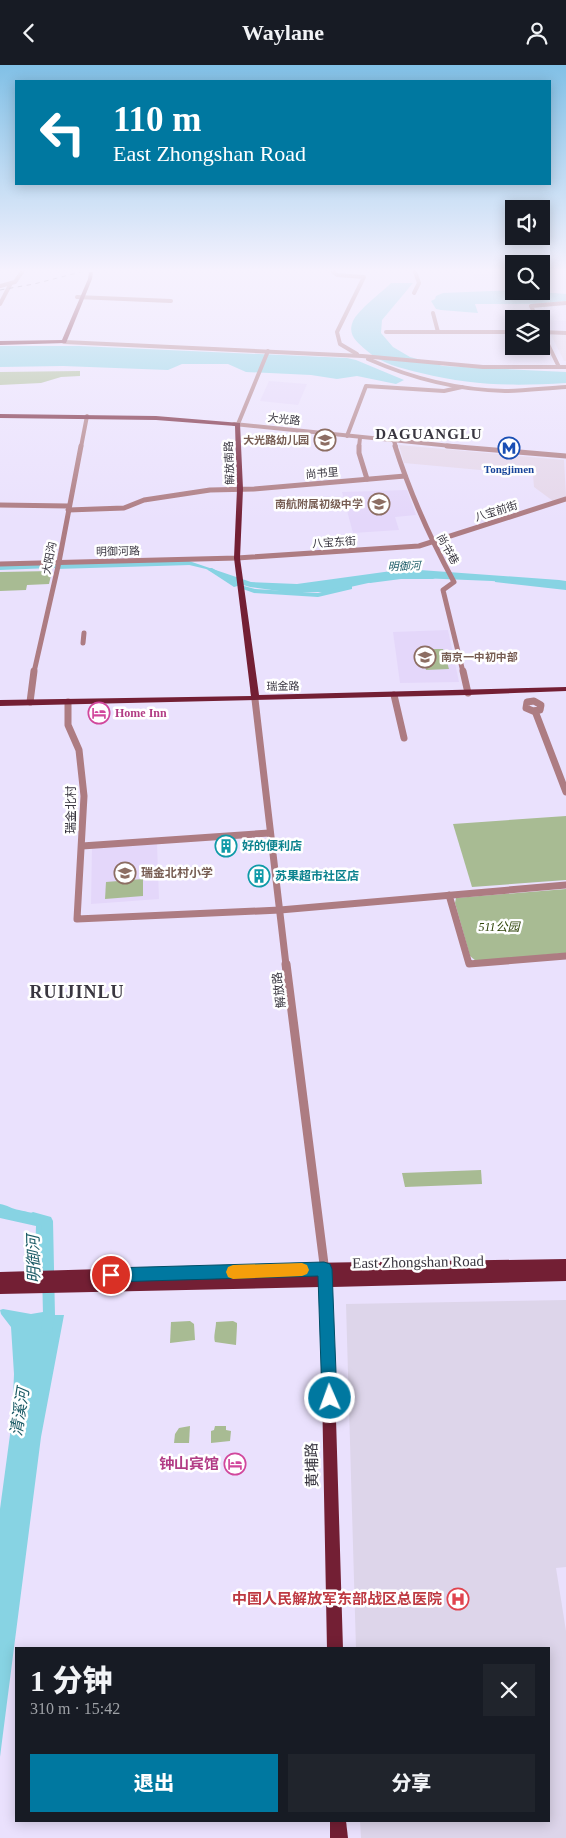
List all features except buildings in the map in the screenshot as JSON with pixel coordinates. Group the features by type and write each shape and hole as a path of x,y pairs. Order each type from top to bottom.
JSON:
{"main road":[{"path":"237,558 246,629"},
{"name":"瑞金路","path":"0,703 394,695 566,689"},
{"name":"East Zhongshan Road","path":"0,1288 21,1283 566,1265"},
{"name":"East Zhongshan Road","path":"325,1274 566,1275"},
{"name":"黄埔路","path":"325,1274 335,1647"},
{"name":"East Zhongshan Road","path":"0,1278 21,1283"},
{"path":"338,1822 339,1838"}],"street":[{"name":"解放南路","path":"242,594 237,558 240,489 238,425 266,355"},
{"path":"338,355 505,367 566,367"},
{"path":"553,355 559,367"},
{"path":"362,356 394,371 463,387 506,391 566,387"},
{"path":"347,436 366,386 444,391 463,387"},
{"name":"大光路","path":"0,416 156,418 360,438 566,455"},
{"name":"大阳沟","path":"30,702 35,666 59,562 86,416"},
{"path":"360,438 359,453 367,479"},
{"name":"尚书巷","path":"394,441 405,476 432,541 454,582 443,590 468,693"},
{"name":"尚书里","path":"0,505 124,508 144,500 210,490 405,476"},
{"name":"八宝前街","path":"432,541 566,499"},
{"name":"八宝东街","path":"237,558 419,546 432,541"},
{"name":"明御河路","path":"0,564 237,558"},
{"path":"246,629 255,698"},
{"path":"83,643 84,633"},
{"path":"528,691 532,701 526,704 525,707 530,711 535,711 566,792"},
{"path":"394,695 404,738"},
{"name":"解放路","path":"255,698 269,833 325,1274"},
{"name":"瑞金北村","path":"68,702 68,725 79,750 83,787 82,846 77,919 280,910"},
{"path":"82,846 269,833"},
{"path":"280,910 566,885"},
{"path":"449,895 469,963 566,956"}],"shaded area":[{"path":"561,355 566,355 566,361 564,361"},
{"path":"269,381 307,384 298,405 260,401"},
{"path":"399,445 564,460 566,496 553,501 534,487 533,475 404,463"},
{"name":"南航附属初级中学","path":"407,490 416,515 395,517 399,530 353,533 342,492"},
{"name":"南京一中初中部","path":"448,630 459,682 400,683 393,632"},
{"name":"瑞金北村小学","path":"157,844 159,899 91,904 92,848"},
{"name":"中国人民解放军东部战区总医院","path":"566,1300 566,1567 556,1568 566,1631 566,1838 361,1838 360,1822 550,1822 550,1647 356,1647 346,1304"}],"green space":[{"path":"80,371 80,376 61,377 41,383 0,385 0,372"},
{"path":"52,571 49,584 27,585 26,590 0,591 0,572"},
{"path":"421,649 443,649 449,669 426,670"},
{"path":"566,816 566,880 472,887 453,824"},
{"path":"143,879 143,896 105,899 106,882"},
{"name":"511公园","path":"566,889 566,953 476,961 470,956 455,903 456,898"},
{"path":"481,1170 482,1184 405,1187 402,1173"},
{"path":"190,1321 194,1324 195,1340 170,1343 171,1322"},
{"path":"233,1321 237,1323 236,1345 215,1342 216,1322"},
{"path":"190,1426 189,1443 174,1443 175,1434 179,1428"},
{"path":"215,1426 226,1426 226,1430 231,1431 230,1441 211,1443 211,1431 214,1430"}],"water":[{"path":"0,355 274,355 347,358 404,380 396,384 357,376 337,379 311,375 246,372 228,364 182,364 168,370 63,366 0,367"},
{"path":"372,355 406,355 443,366 566,372 566,383 511,385 476,383 406,369 392,365"},
{"name":"明御河","path":"189,561 251,582 297,584 406,569 559,580 566,581 566,588 492,581 395,577 328,592 286,592 250,587 233,582 206,569 181,563 0,570 0,565"},
{"path":"0,1204 44,1218 49,1227 51,1253 35,1254 36,1226 0,1218"},
{"name":"清溪河","path":"0,1310 31,1314 43,1312 46,1315 64,1315 41,1437 0,1757 0,1509 12,1420 14,1374 11,1327 1,1314"}],"waterway":[{"name":"明御河","path":"56,567 189,564"},
{"name":"明御河","path":"210,569 237,585"},
{"name":"明御河","path":"370,581 401,577 433,577"},
{"name":"明御河","path":"497,581 566,588"},
{"name":"明御河","path":"244,588 254,591 318,595 349,587"},
{"name":"明御河","path":"33,1218 47,1221 49,1315 47,1327"}],"slow traffic":[{"path":"233,1272 302,1270"}],"place":[{"name":"大光路幼儿园","path":"325,440"},
{"name":"Tongjimen","path":"509,448"},
{"name":"南航附属初级中学","path":"379,504"},
{"name":"南京一中初中部","path":"425,657"},
{"name":"Home Inn","path":"99,713"},
{"name":"好的便利店","path":"226,846"},
{"name":"瑞金北村小学","path":"125,873"},
{"name":"苏果超市社区店","path":"259,876"},
{"name":"钟山宾馆","path":"235,1464"},
{"name":"中国人民解放军东部战区总医院","path":"458,1599"}],"district":[{"name":"DAGUANGLU","path":"429,434"},
{"name":"RUIJINLU","path":"77,992"}],"route":[{"path":"111,1275 324,1269 326,1279 330,1398"}]}
